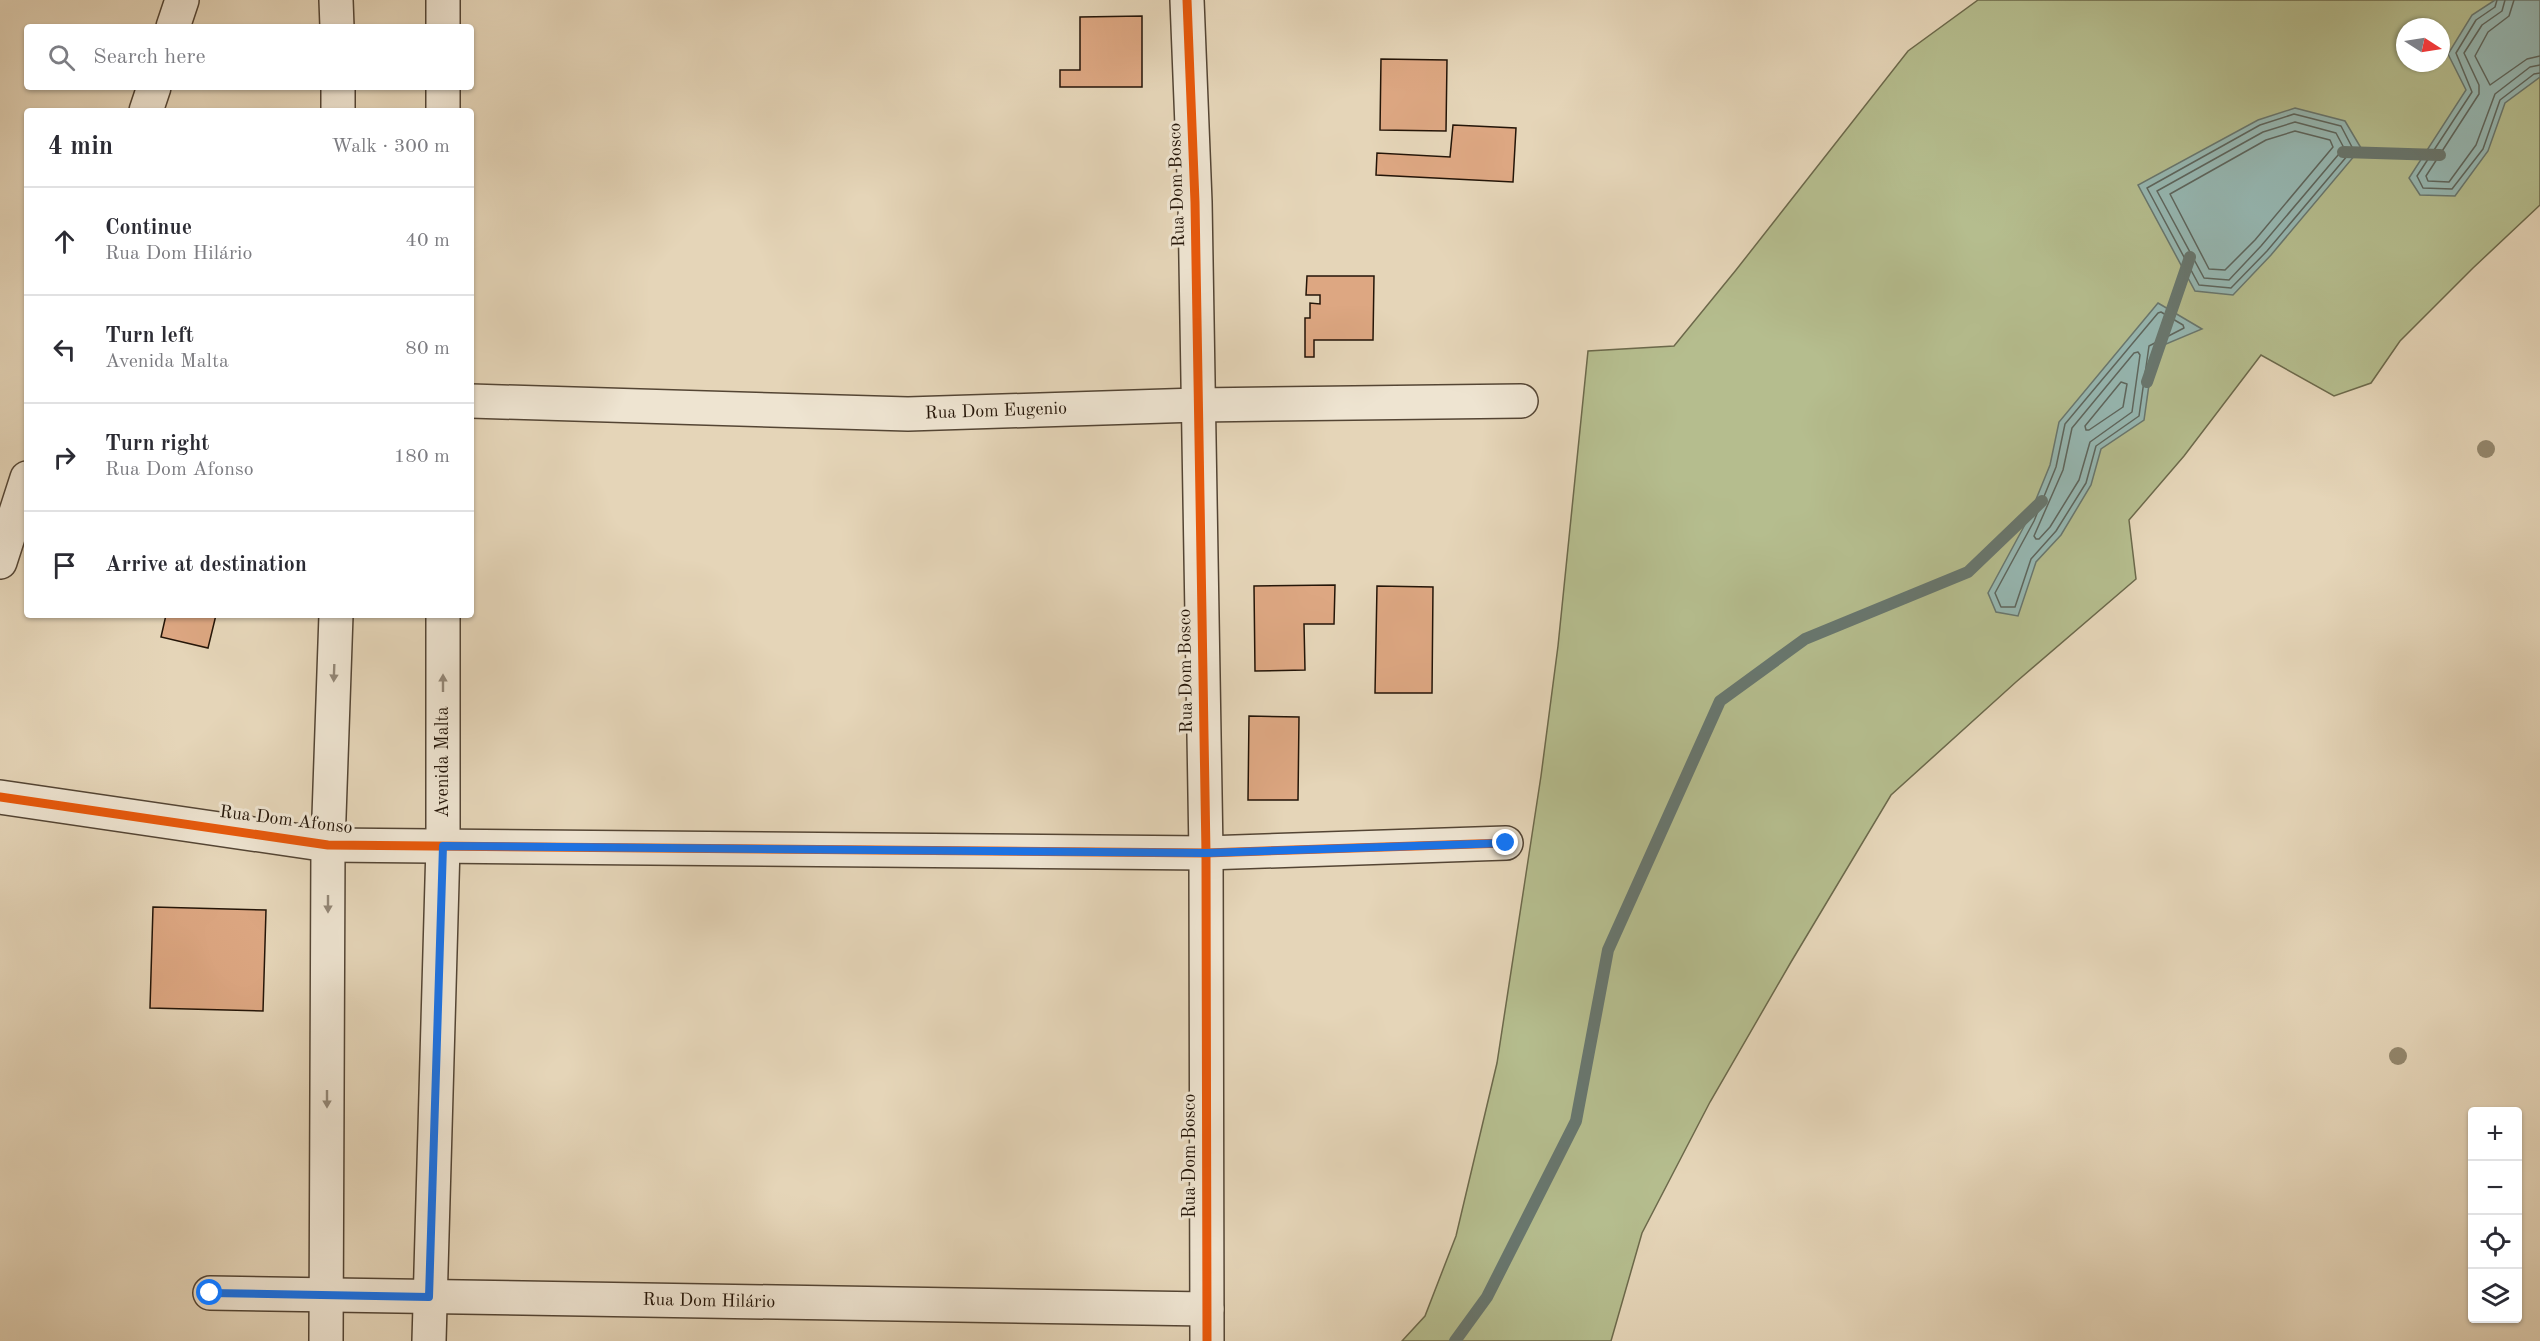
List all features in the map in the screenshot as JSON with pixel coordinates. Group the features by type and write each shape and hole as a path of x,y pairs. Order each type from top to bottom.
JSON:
{"street":[{"path":"174,24 182,0"},
{"path":"336,0 337,24"},
{"path":"443,0 443,24"},
{"name":"Rua Dom Bosco","path":"1187,0 1195,202 1206,853 1207,1325"},
{"path":"147,108 152,90"},
{"path":"338,90 338,108"},
{"path":"443,90 443,108"},
{"name":"Rua Dom Eugenio","path":"474,401 908,414 1197,405 1521,401"},
{"path":"0,562 24,487"},
{"path":"326,1341 328,845 336,618"},
{"name":"Avenida Malta","path":"429,1341 443,846 443,618"},
{"name":"Rua Dom Afonso","path":"0,797 328,845 1206,853 1506,843"},
{"name":"Rua Dom Hilário","path":"210,1293 429,1297 1207,1325"}],"green space":[{"path":"1978,0 2540,0 2540,205 2400,341 2371,383 2334,396 2261,355 2184,456 2129,520 2136,579 2016,682 1891,795 1710,1102 1642,1233 1611,1341 1402,1341 1425,1316 1456,1236 1497,1063 1541,776 1558,646 1588,351 1674,346 1908,51"}],"water":[{"path":"2495,0 2540,0 2540,77 2505,103 2488,151 2455,196 2420,195 2409,178 2466,90 2450,58 2450,51 2472,15"},
{"path":"2295,108 2345,121 2361,148 2271,255 2233,295 2195,291 2138,185 2258,120"},
{"path":"2158,303 2202,329 2154,349 2144,420 2101,449 2091,485 2061,535 2036,562 2018,616 1996,612 1988,593 2028,519 2050,465 2059,422"}],"building":[{"path":"1142,16 1142,87 1060,87 1060,70 1080,70 1080,17"},
{"path":"1381,59 1447,60 1446,131 1380,130"},
{"path":"1453,125 1516,128 1513,182 1376,175 1377,153 1450,157"},
{"path":"1307,276 1374,276 1373,340 1314,340 1314,357 1305,357 1305,318 1310,318 1310,303 1320,304 1320,295 1306,295"},
{"path":"1335,585 1334,624 1304,624 1305,670 1255,671 1254,586"},
{"path":"1377,586 1433,587 1432,693 1375,693"},
{"path":"165,618 215,618 208,648 161,637"},
{"path":"1249,716 1299,717 1298,800 1248,800"},
{"path":"153,907 266,910 263,1011 150,1008"}],"waterway":[{"path":"2343,152 2440,155"},
{"path":"2147,382 2190,257"},
{"path":"1455,1341 1487,1297 1576,1121 1608,950 1720,701 1805,639 1968,572 2042,501"}],"cycle path":[{"path":"1187,0 1195,202 1206,853 1207,1341"},
{"path":"0,797 328,845 1206,853 1506,843"}],"route":[{"path":"210,1293 429,1297 443,846 1206,853 1506,843"}]}
